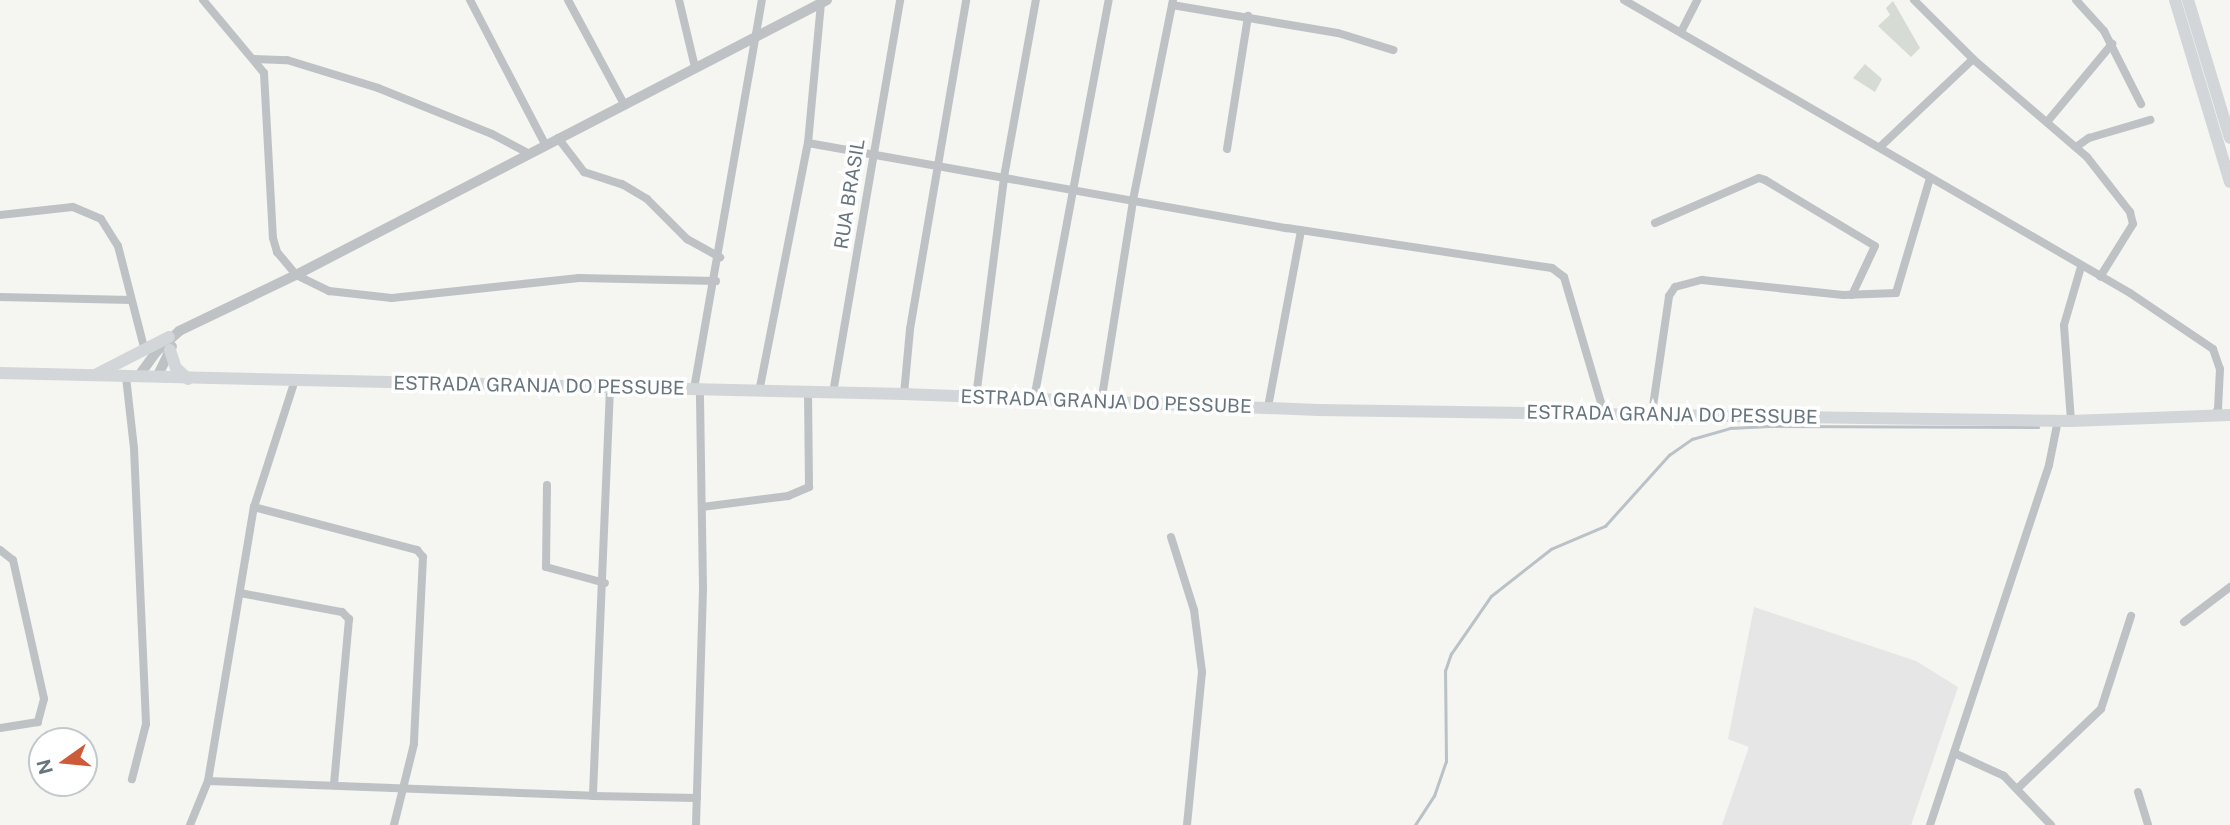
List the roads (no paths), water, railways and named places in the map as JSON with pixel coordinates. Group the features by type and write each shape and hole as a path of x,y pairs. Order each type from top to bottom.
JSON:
{"main road":[{"path":"2175,0 2230,181"},
{"path":"2188,0 2230,138"},
{"path":"94,375 144,347 173,339 176,368 188,379"},
{"name":"ESTRADA GRANJA DO PESSUBE","path":"0,373 904,394 1268,407 2071,421 2211,419 2230,415"},
{"name":"ESTRADA GRANJA DO PESSUBE","path":"2211,419 2230,423"}],"street":[{"path":"203,0 264,73 273,239 277,252 296,275 329,291 392,298 579,278 716,281"},
{"path":"470,0 545,144"},
{"path":"568,0 624,104"},
{"path":"679,0 695,67"},
{"path":"695,825 702,507 697,389 762,0"},
{"name":"RUA BRASIL","path":"834,393 900,0"},
{"path":"904,394 937,165 966,0"},
{"path":"975,397 1004,177 1036,0"},
{"path":"1034,399 1071,187 1109,0"},
{"path":"1624,0 2101,277 2213,349 2220,369 2218,409 2211,419"},
{"path":"1681,32 1698,0"},
{"path":"1914,0 1973,59 2076,147 2102,173 2133,218 2101,277"},
{"path":"2076,0 2112,44 2141,104"},
{"path":"132,779 146,724 132,377 173,339 824,1"},
{"path":"759,392 808,143 824,1"},
{"path":"1101,403 1133,200 1172,2 1248,16 1393,50"},
{"path":"1227,149 1248,16"},
{"path":"2047,122 2112,44"},
{"path":"254,59 288,60 378,88 492,134 527,153"},
{"path":"1880,147 1973,59"},
{"path":"2076,147 2088,138 2150,120"},
{"path":"558,138 584,172 622,184 647,199 687,239 719,257"},
{"path":"808,143 872,156 1071,187 1301,230 1560,272 1604,413"},
{"path":"1655,223 1759,178 1765,180 1875,246 1852,295"},
{"path":"1652,413 1668,296 1675,287 1702,279 1852,295 1892,295 1901,288 1930,178"},
{"path":"0,215 73,207 101,219 112,230 144,347"},
{"path":"1268,407 1301,230"},
{"path":"2071,421 2064,325 2081,267"},
{"path":"0,298 131,300"},
{"path":"157,377 173,339"},
{"path":"190,825 208,781 254,507 296,380"},
{"path":"593,796 605,583 610,388"},
{"path":"702,507 788,496 808,487 808,393"},
{"path":"1930,825 2049,465 2057,420"},
{"path":"547,485 546,567 605,583"},
{"path":"254,507 417,550 423,557 418,696 404,786 394,825"},
{"path":"1171,537 1194,610 1202,672 1188,825"},
{"path":"0,550 13,561 44,699 38,722 0,728"},
{"path":"2184,622 2230,587"},
{"path":"240,593 342,612 349,619 334,785"},
{"path":"2017,789 2101,709 2131,616"},
{"path":"1954,753 1992,768 2017,789 2051,825"},
{"path":"208,781 697,798"},
{"path":"2138,792 2148,825"}],"waterway":[{"path":"1415,825 1434,796 1446,762 1445,671 1451,654 1491,596 1551,549 1605,526 1669,455 1692,439 1730,428 1769,426 2038,427"}]}
